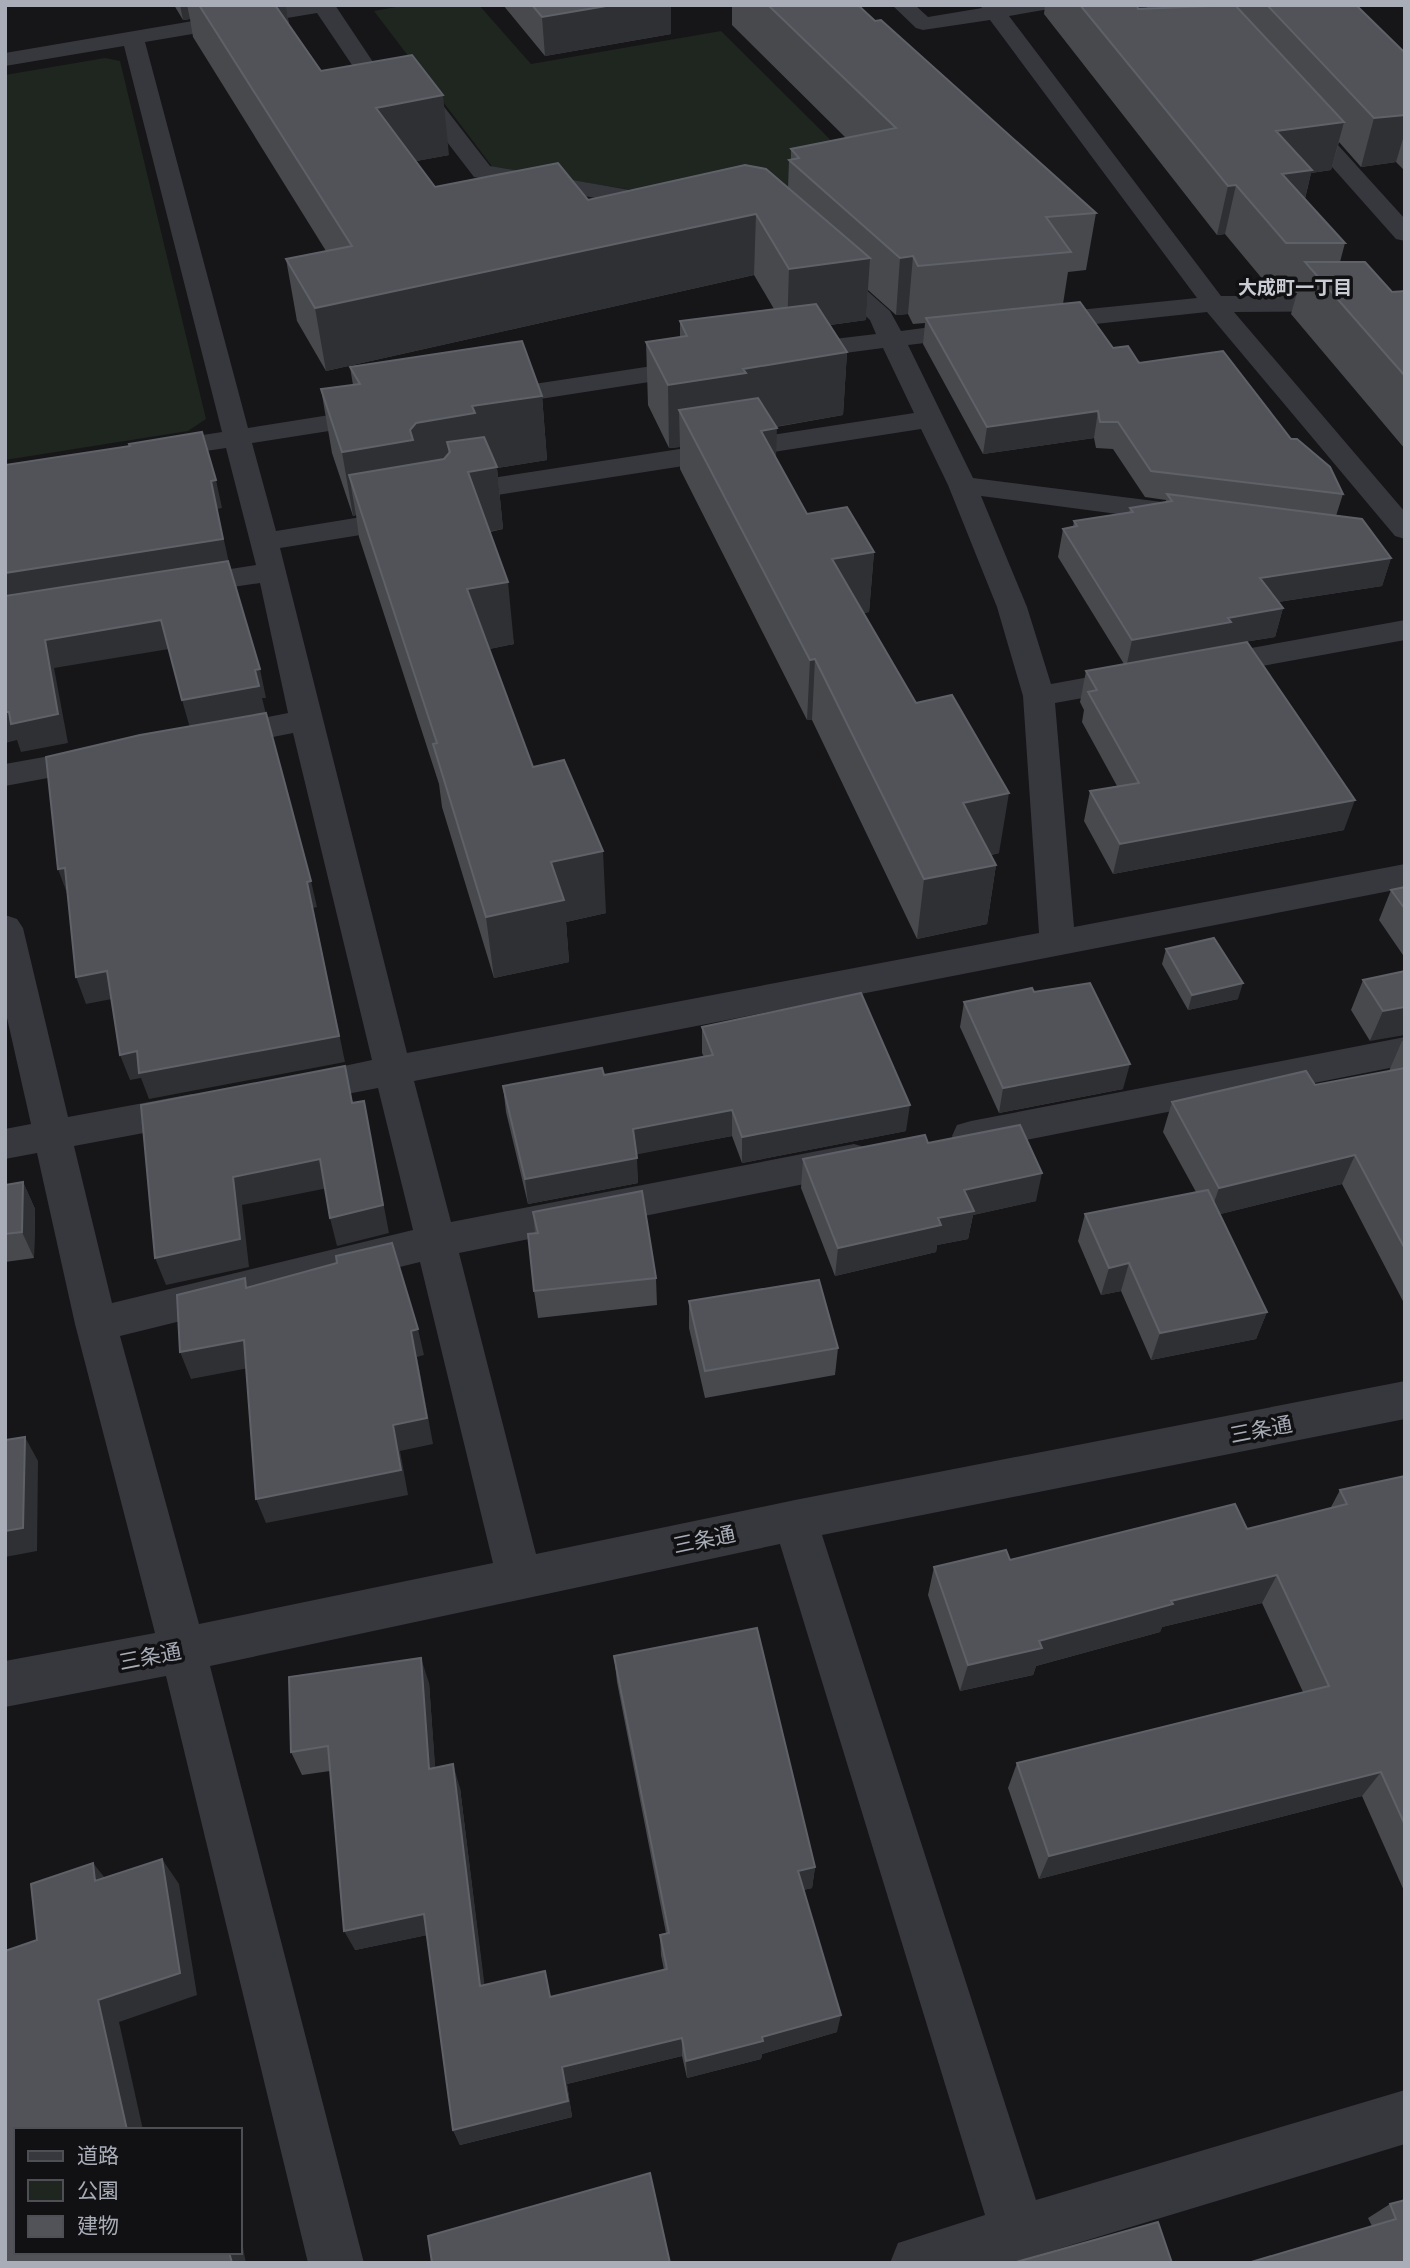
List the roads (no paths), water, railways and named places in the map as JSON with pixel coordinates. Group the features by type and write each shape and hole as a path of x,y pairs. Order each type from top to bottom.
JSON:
{"street":[{"path":"5,60 324,5 385,97 420,91 482,172 681,205"},
{"path":"902,5 923,23 991,8 1042,5"},
{"path":"991,8 1214,304 1405,530"},
{"path":"133,38 234,438 268,557 392,1070 437,1241 519,1577"},
{"path":"1286,103 1405,234"},
{"path":"813,255 881,316 962,485 1012,607 1039,695 1057,942"},
{"path":"768,356 891,337 1214,304 1405,303"},
{"path":"467,402 727,362"},
{"path":"127,455 398,412"},
{"path":"152,591 268,557 441,513 435,496 930,419"},
{"path":"962,485 1211,517"},
{"path":"1039,695 1405,630"},
{"path":"183,743 306,720"},
{"path":"5,775 128,753"},
{"path":"5,1144 1405,877"},
{"path":"8,951 55,1136 96,1324 183,1650 336,2263"},
{"path":"941,1142 1405,1051"},
{"path":"96,1324 437,1241 887,1153"},
{"name":"三条通","path":"5,1684 183,1650 795,1520 1405,1400"},
{"path":"795,1520 1018,2232"},
{"path":"918,2263 1405,2117"}],"district":[{"name":"大成町一丁目","path":"1295,287"}]}
